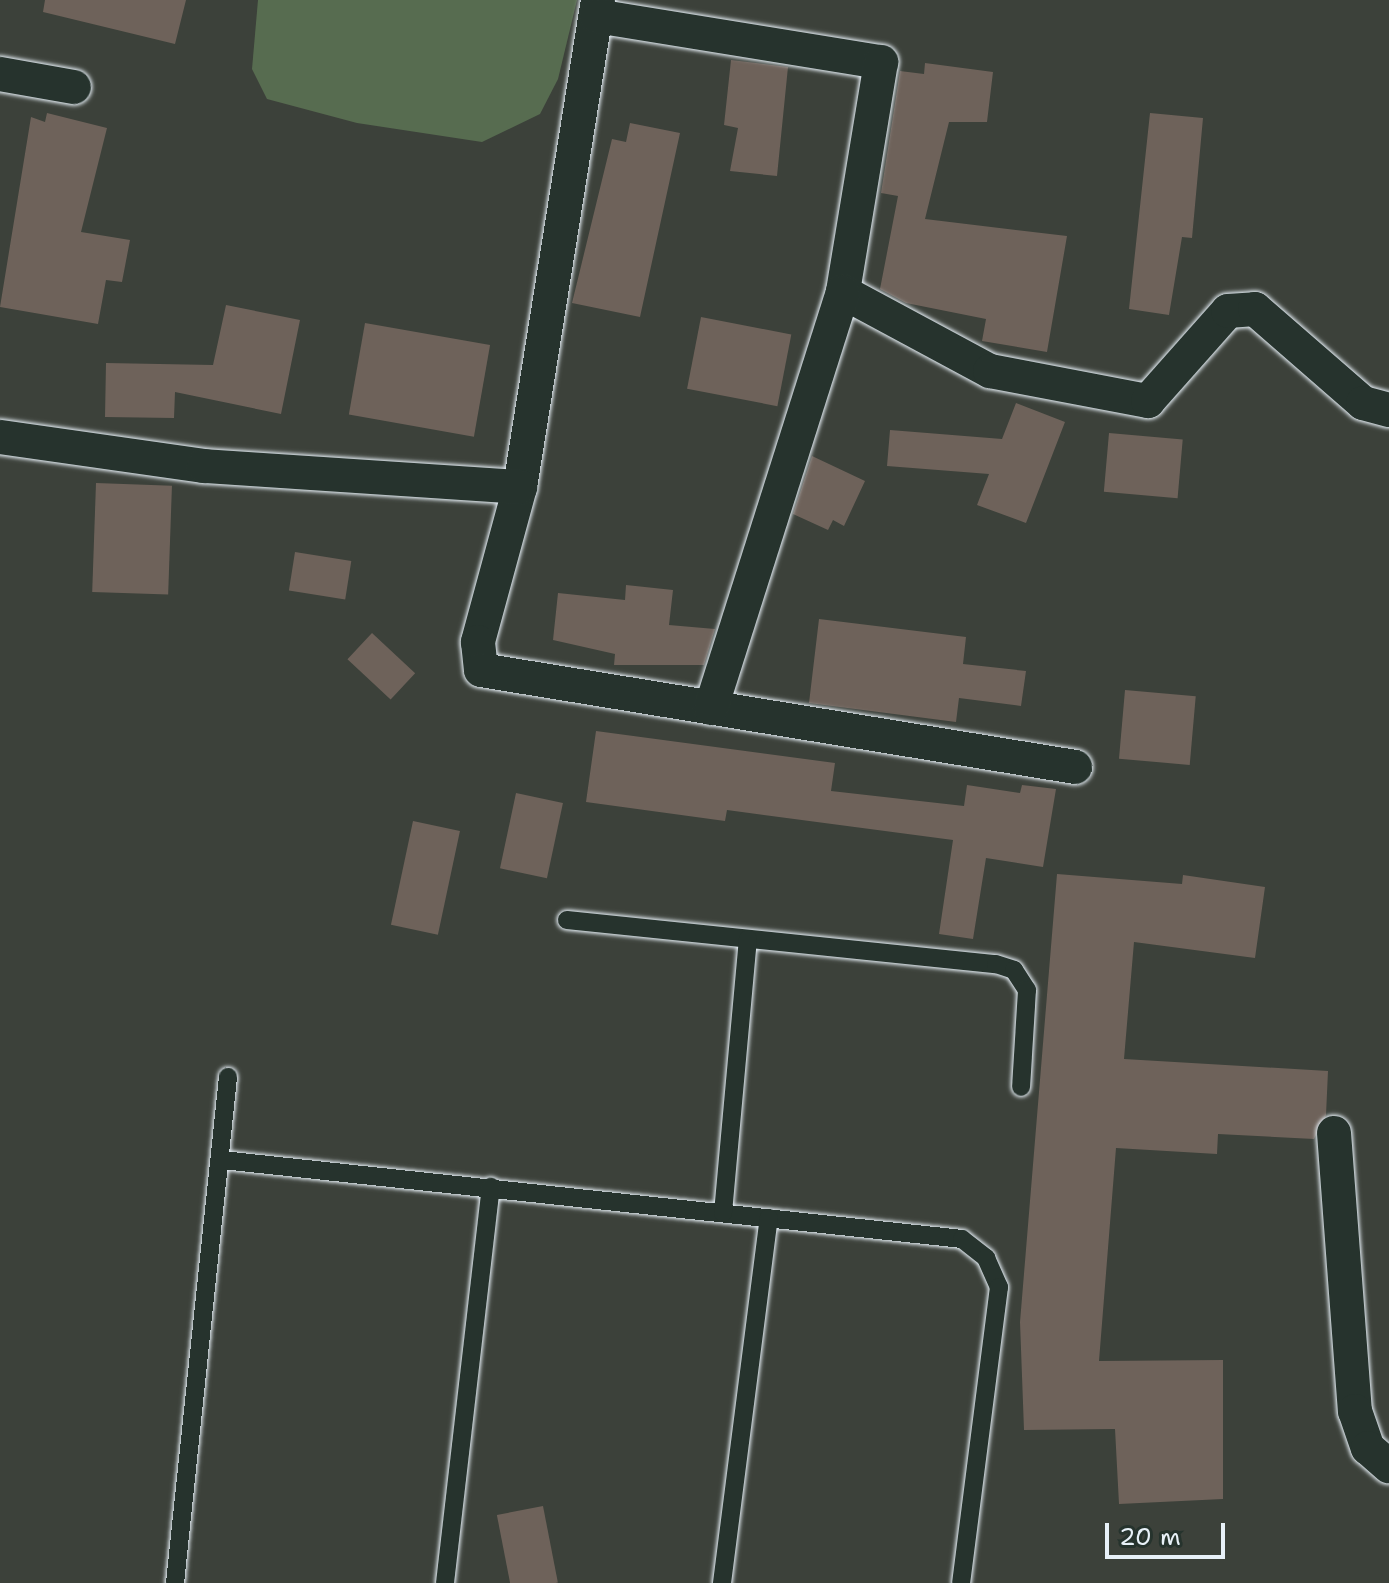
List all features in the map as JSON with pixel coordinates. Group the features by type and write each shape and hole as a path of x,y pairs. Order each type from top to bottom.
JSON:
{"street":[{"path":"711,708 843,292 881,62 597,8 520,487 478,642 481,670 711,708 1075,767"},
{"path":"0,74 74,87"},
{"path":"843,292 990,371 1148,401 1228,311 1255,309 1363,403 1389,410"},
{"path":"0,437 204,466 520,487"},
{"path":"1334,1133 1355,1411 1368,1448 1389,1466"}],"lane":[{"path":"567,920 1014,970 1027,990 1021,1087"},
{"path":"723,1213 748,939"},
{"path":"175,1583 222,1160 228,1077"},
{"path":"222,1160 962,1239 986,1258 999,1287 961,1583"},
{"path":"445,1583 491,1187"},
{"path":"722,1583 769,1218"}],"green space":[{"path":"258,0 577,0 558,79 540,114 482,142 357,123 267,99 252,69"}],"building":[{"path":"45,0 186,0 175,44 43,12"},
{"path":"731,60 788,67 777,176 730,171 738,128 724,125"},
{"path":"925,63 993,72 987,122 949,122 925,219 1067,236 1047,352 982,341 986,319 906,303 880,289 898,196 881,193 900,71 924,74"},
{"path":"47,113 107,128 81,232 130,240 122,282 106,280 98,324 0,307 31,117 45,122"},
{"path":"1150,113 1203,118 1192,238 1182,237 1169,315 1129,309"},
{"path":"630,123 680,133 640,317 572,303 612,139 626,142"},
{"path":"226,305 300,320 281,414 175,392 174,418 105,417 106,363 213,365"},
{"path":"701,317 791,335 777,406 687,389"},
{"path":"365,323 490,345 474,437 349,415"},
{"path":"1016,403 1065,422 1026,523 977,505 989,474 887,466 890,430 1002,439"},
{"path":"1109,433 1183,439 1178,498 1104,492"},
{"path":"812,456 865,481 844,526 833,520 828,530 793,514"},
{"path":"96,483 172,486 168,595 92,592"},
{"path":"295,552 351,561 345,599 289,591"},
{"path":"626,585 673,590 669,625 715,629 704,665 614,665 615,654 553,640 558,593 625,600"},
{"path":"819,619 966,637 963,664 1026,671 1021,706 959,698 956,722 809,703"},
{"path":"372,633 415,673 391,700 347,659"},
{"path":"1125,690 1196,696 1190,765 1119,759"},
{"path":"596,731 835,763 831,791 964,806 967,785 1020,793 1022,785 1056,789 1043,867 986,858 973,939 939,934 953,840 727,810 725,821 586,802"},
{"path":"516,793 563,803 547,878 500,868"},
{"path":"413,821 460,831 438,935 391,925"},
{"path":"1057,874 1182,884 1183,875 1265,887 1255,958 1134,942 1124,1059 1328,1071 1326,1115 1314,1139 1218,1134 1217,1154 1116,1148 1099,1361 1223,1360 1223,1499 1119,1504 1115,1429 1024,1430 1020,1322"},
{"path":"543,1506 558,1583 510,1583 497,1515"}]}
